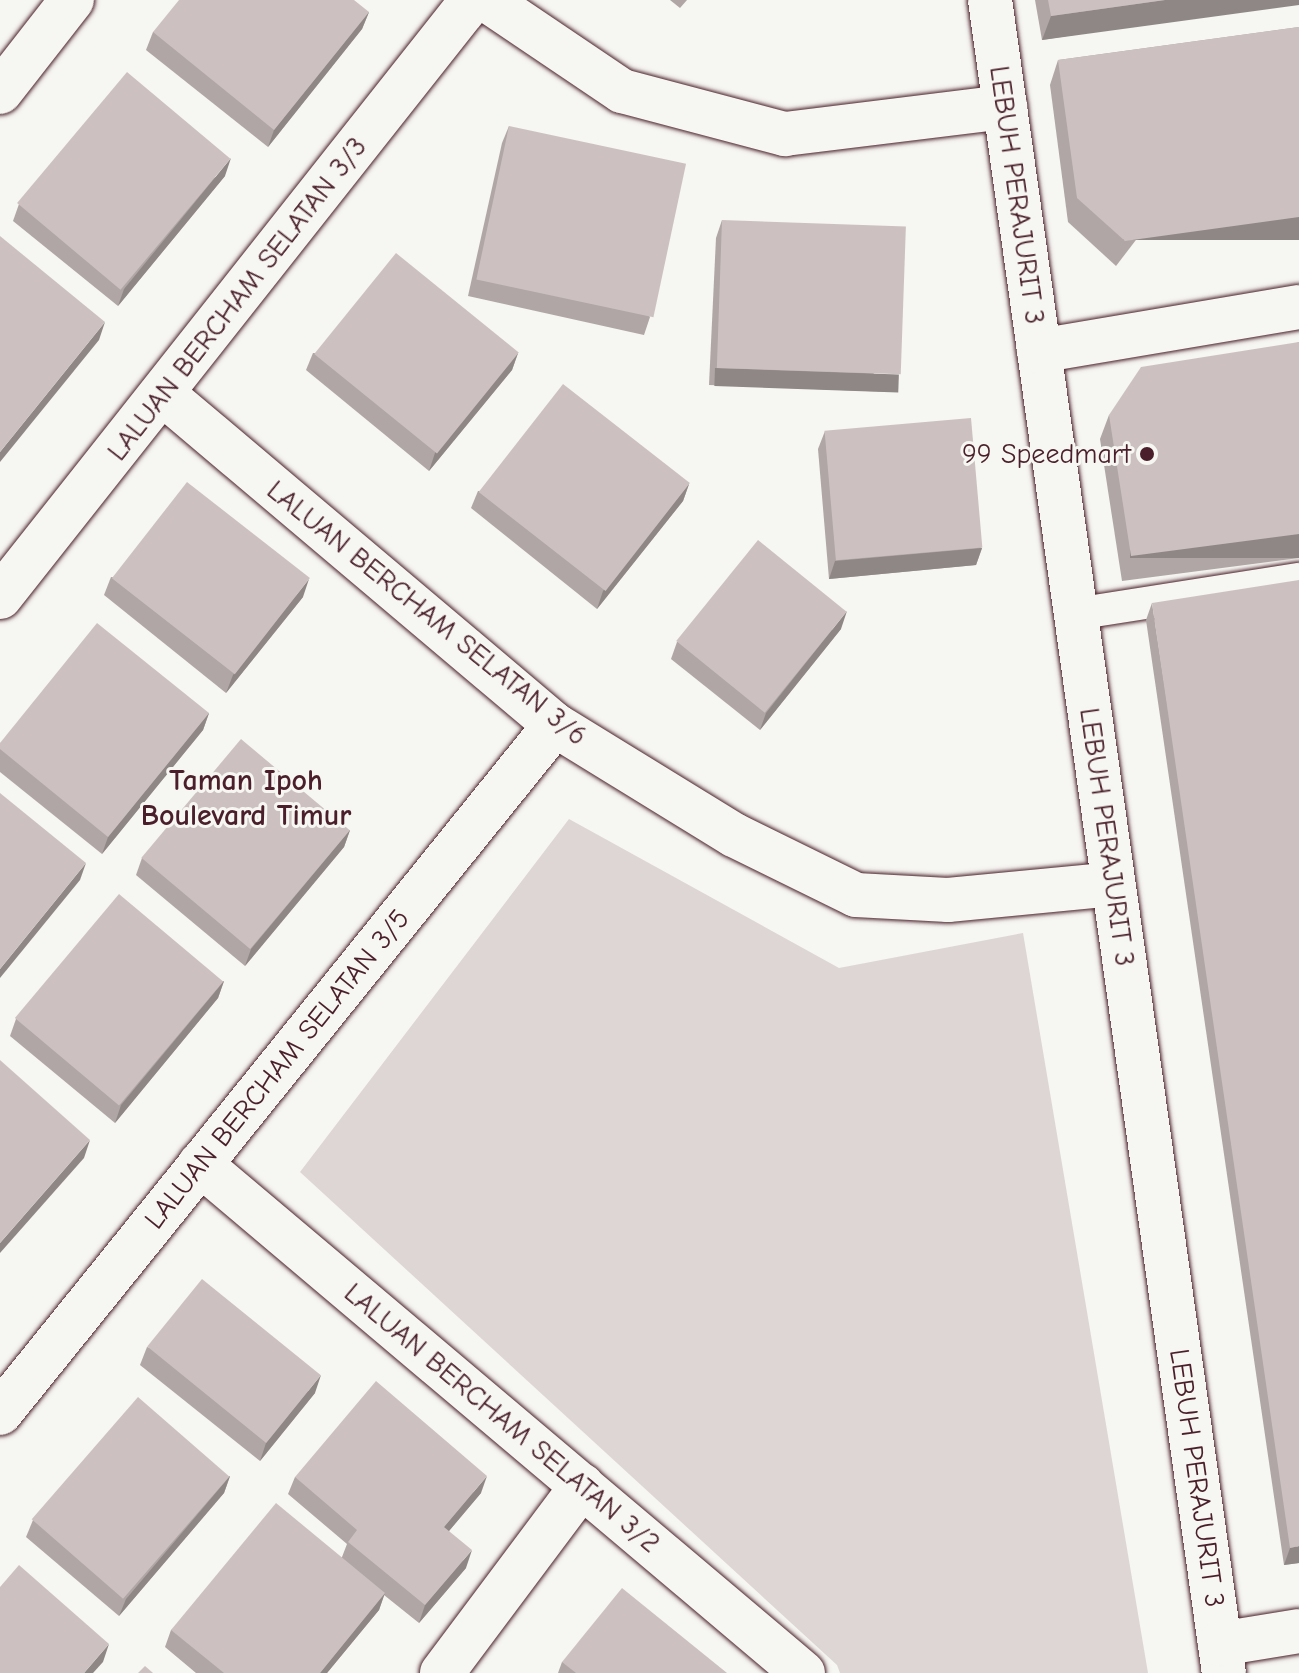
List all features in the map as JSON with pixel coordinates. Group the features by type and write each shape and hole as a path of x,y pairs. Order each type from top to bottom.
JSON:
{"street":[{"path":"0,92 72,0"},
{"name":"LALUAN BERCHAM SELATAN 3/3","path":"0,597 472,0"},
{"path":"487,0 622,91 785,134 1005,107"},
{"name":"LEBUH PERAJURIT 3","path":"990,0 1222,1658"},
{"path":"1039,351 1299,307"},
{"name":"LALUAN BERCHAM SELATAN 3/6","path":"163,394 555,725 734,835 856,895 948,900 1113,884"},
{"name":"LALUAN BERCHAM SELATAN 3/5","path":"0,1413 555,725"},
{"name":"LALUAN BERCHAM SELATAN 3/2","path":"200,1164 803,1673"},
{"path":"442,1673 582,1486"},
{"path":"1222,1658 1299,1631"}],"lane":[{"path":"1075,614 1299,579"}],"shaded area":[{"path":"569,819 839,968 1023,933 1148,1673 840,1673 837,1665 300,1172"}],"building":[{"path":"179,0 354,0 369,12 274,130 153,32"},
{"path":"1048,0 1165,0 1051,16"},
{"path":"1299,27 1299,217 1125,241 1077,198 1058,60"},
{"path":"127,72 230,159 120,290 17,203"},
{"path":"509,126 686,164 653,317 476,280"},
{"path":"722,220 906,226 901,374 717,368"},
{"path":"0,236 105,322 0,452"},
{"path":"396,253 519,352 437,453 314,354"},
{"path":"1299,342 1299,534 1131,556 1109,415 1141,367"},
{"path":"563,384 690,483 606,591 479,492"},
{"path":"971,418 982,548 836,560 825,431"},
{"path":"187,482 310,578 235,674 112,578"},
{"path":"758,540 847,612 765,713 676,641"},
{"path":"1299,580 1299,1546 1290,1548 1152,603"},
{"path":"97,623 209,713 108,837 0,749 0,743"},
{"path":"241,739 350,830 250,949 141,858"},
{"path":"0,793 86,863 0,969"},
{"path":"119,894 223,981 119,1106 15,1018"},
{"path":"0,1060 90,1140 0,1243"},
{"path":"202,1279 321,1375 266,1443 147,1347"},
{"path":"376,1381 487,1476 444,1527 472,1550 425,1605 348,1542 357,1530 295,1477"},
{"path":"138,1397 229,1476 123,1599 32,1519"},
{"path":"276,1503 385,1593 320,1673 224,1673 171,1630"},
{"path":"19,1565 109,1644 84,1673 0,1673 0,1587"},
{"path":"622,1588 727,1673 576,1673 562,1662"},
{"path":"145,1666 153,1673 138,1673"}],"place":[{"name":"99 Speedmart","path":"1147,454"}],"district":[{"name":"Taman Ipoh Boulevard Timur","path":"246,798"}]}
